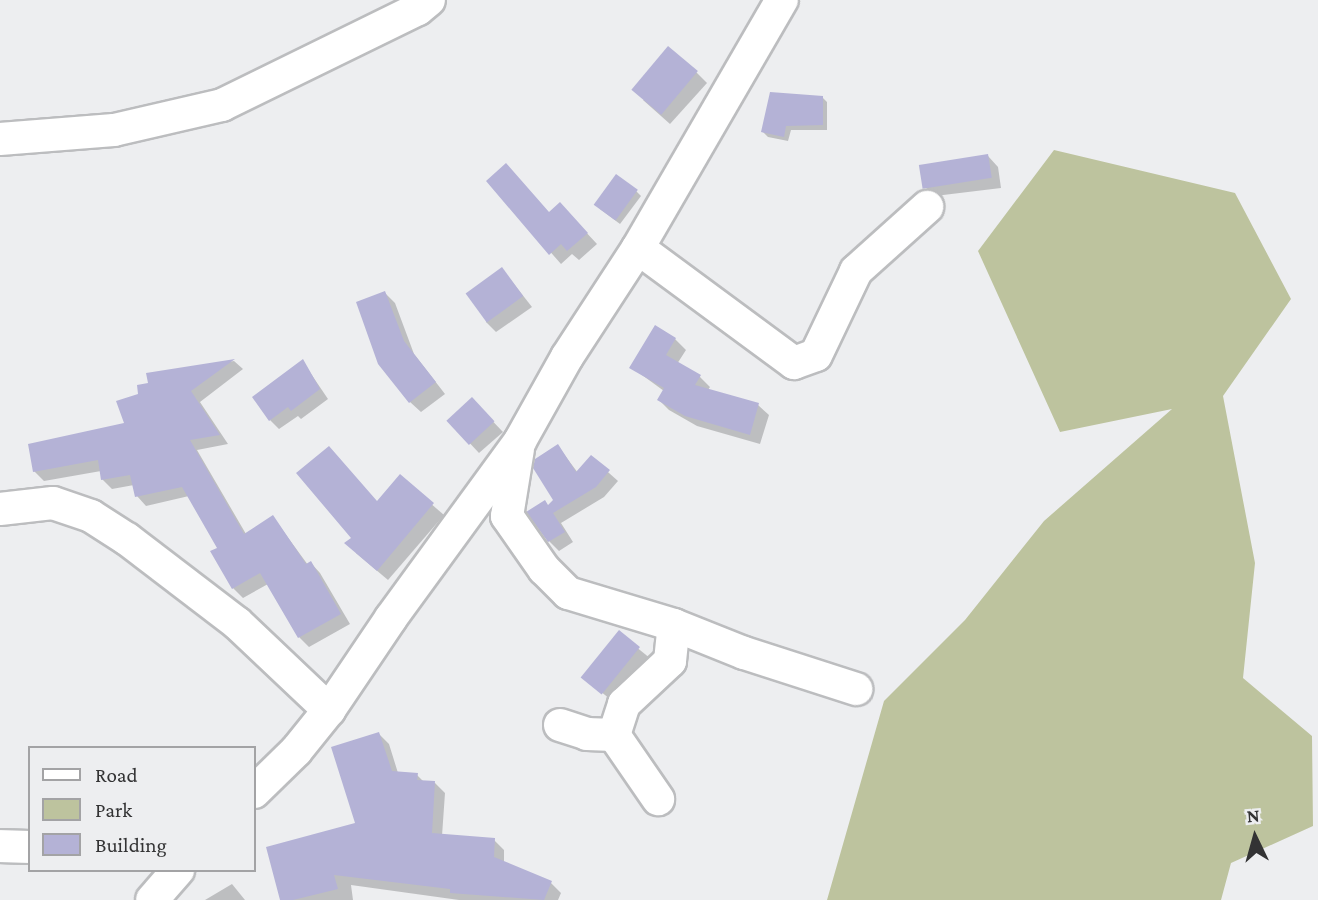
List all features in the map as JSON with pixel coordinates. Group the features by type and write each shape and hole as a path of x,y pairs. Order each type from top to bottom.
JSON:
{"street":[{"path":"0,139 114,130 222,104 395,21 429,0"},
{"path":"256,790 296,751 330,710 391,618 520,441 567,357 638,248 782,0"},
{"path":"638,248 794,363 816,355 856,271 927,207"},
{"path":"520,441 506,516 544,569 568,593 674,625 744,653 856,689"},
{"path":"0,509 52,503 91,516 127,539 237,624 330,710"},
{"path":"614,736 624,704 670,661 674,625"},
{"path":"560,725 587,734 614,736"},
{"path":"614,736 658,799"},
{"path":"0,846 28,847"},
{"path":"152,900 176,872"}],"green space":[{"path":"1054,150 1235,193 1291,299 1223,396 1255,563 1243,678 1312,736 1313,826 1231,863 1221,900 827,900 884,701 965,620 1044,521 1172,409 1060,432 978,251"}],"building":[{"path":"668,46 698,71 661,115 631,90"},
{"path":"770,92 823,96 823,125 786,126 784,137 761,132"},
{"path":"988,154 992,178 923,189 919,165"},
{"path":"506,163 549,212 560,202 588,233 567,251 561,244 549,255 486,181"},
{"path":"616,174 638,190 616,221 594,205"},
{"path":"502,267 523,296 487,323 466,293"},
{"path":"385,291 404,341 436,382 409,403 378,364 356,302"},
{"path":"655,325 676,338 666,355 701,375 695,385 759,403 750,435 685,416 657,400 664,388 629,368"},
{"path":"235,359 191,391 220,435 190,440 244,534 273,515 306,564 311,561 341,614 298,638 260,573 232,589 210,551 217,548 182,487 135,497 130,475 101,480 98,460 33,472 28,444 124,423 116,401 138,394 137,385 148,383 146,373"},
{"path":"303,359 320,389 291,411 288,407 269,421 252,397"},
{"path":"472,397 495,421 469,445 446,421"},
{"path":"558,444 576,472 591,455 610,470 596,487 553,513 565,532 548,542 526,512 545,500 548,505 553,500 533,468 535,459"},
{"path":"329,446 377,501 400,474 434,503 377,571 344,543 351,538 296,473"},
{"path":"619,630 640,647 602,694 581,677"},
{"path":"379,732 392,771 418,773 417,780 435,781 432,833 495,838 494,857 552,881 544,900 450,893 450,889 334,875 338,889 293,900 280,900 266,847 355,823 331,747"}]}
